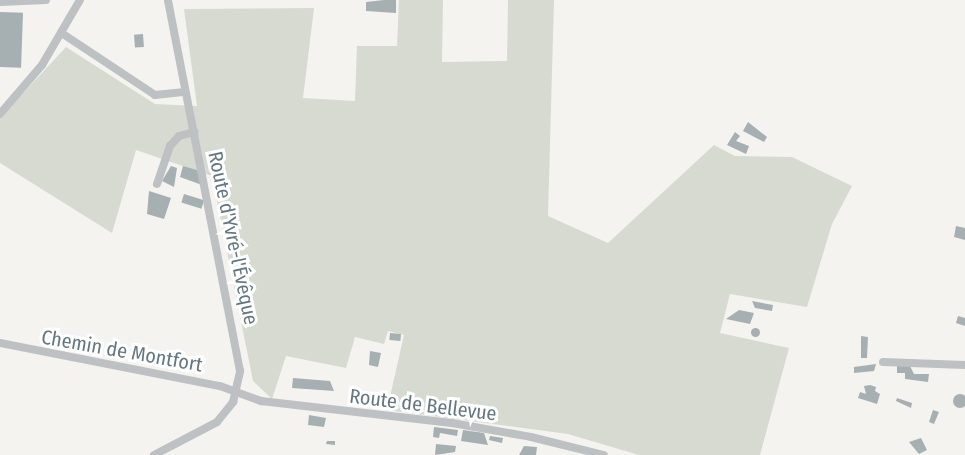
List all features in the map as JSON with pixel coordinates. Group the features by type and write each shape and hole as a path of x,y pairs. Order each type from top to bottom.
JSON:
{"street":[{"path":"0,114 63,34 80,0"},
{"name":"Route d'Yvré-l'Évêque","path":"168,0 237,339 240,371 237,392"},
{"path":"0,2 46,1"},
{"path":"63,34 155,95 185,92"},
{"path":"157,184 170,146 179,136 194,132"},
{"name":"Chemin de Montfort","path":"0,343 237,392"},
{"path":"883,362 965,365"},
{"path":"154,455 217,422 237,392"},
{"name":"Route de Bellevue","path":"237,392 261,401 531,436 604,455"}],"shaded area":[{"path":"399,0 443,0 442,62 507,61 508,0 554,0 548,216 608,243 714,145 735,156 792,157 852,186 832,224 807,307 730,294 720,333 789,348 760,455 639,455 568,434 387,410 404,335 388,331 384,344 355,337 346,368 286,356 272,399 253,381 212,176 136,150 112,233 0,163 0,118 66,47 155,104 197,106 184,9 314,8 303,98 355,101 357,46 397,46"}],"building":[{"path":"396,0 396,13 366,11 366,2"},
{"path":"0,12 23,13 21,68 0,67"},
{"path":"143,34 144,47 135,48 134,35"},
{"path":"748,122 767,137 764,142 743,131"},
{"path":"735,132 740,136 736,141 749,146 746,154 727,145"},
{"path":"171,166 177,168 174,187 162,181"},
{"path":"183,166 200,171 202,185 180,177"},
{"path":"149,191 171,198 164,219 147,214"},
{"path":"184,194 204,200 201,209 181,203"},
{"path":"956,226 965,228 965,240 954,237"},
{"path":"752,301 773,305 772,311 755,308"},
{"path":"739,310 754,313 750,324 726,319"},
{"path":"958,316 965,318 965,326 956,323"},
{"path":"755,328 759,332 755,336 751,332"},
{"path":"390,333 401,334 400,341 389,340"},
{"path":"861,336 868,337 867,358 861,358"},
{"path":"370,351 381,353 378,367 369,365"},
{"path":"897,363 909,364 914,374 929,374 928,382 905,379 905,373 897,373"},
{"path":"876,364 874,371 854,373 854,367"},
{"path":"293,378 330,381 334,391 292,388"},
{"path":"864,386 876,387 875,391 880,394 877,404 858,398 860,392 866,394"},
{"path":"960,394 965,396 967,401 965,406 960,408 955,406 953,401 955,396"},
{"path":"897,398 912,403 911,408 896,401"},
{"path":"933,410 939,412 934,424 929,422"},
{"path":"309,415 326,418 324,427 308,425"},
{"path":"434,427 458,430 457,436 440,433 439,438 433,437"},
{"path":"463,430 484,433 488,445 461,441"},
{"path":"490,436 503,438 502,443 489,440"},
{"path":"921,438 927,450 919,454 909,442"},
{"path":"327,441 335,441 335,445 326,444"},
{"path":"436,444 456,446 455,452 435,455"},
{"path":"524,446 537,447 536,455 519,455"}]}
